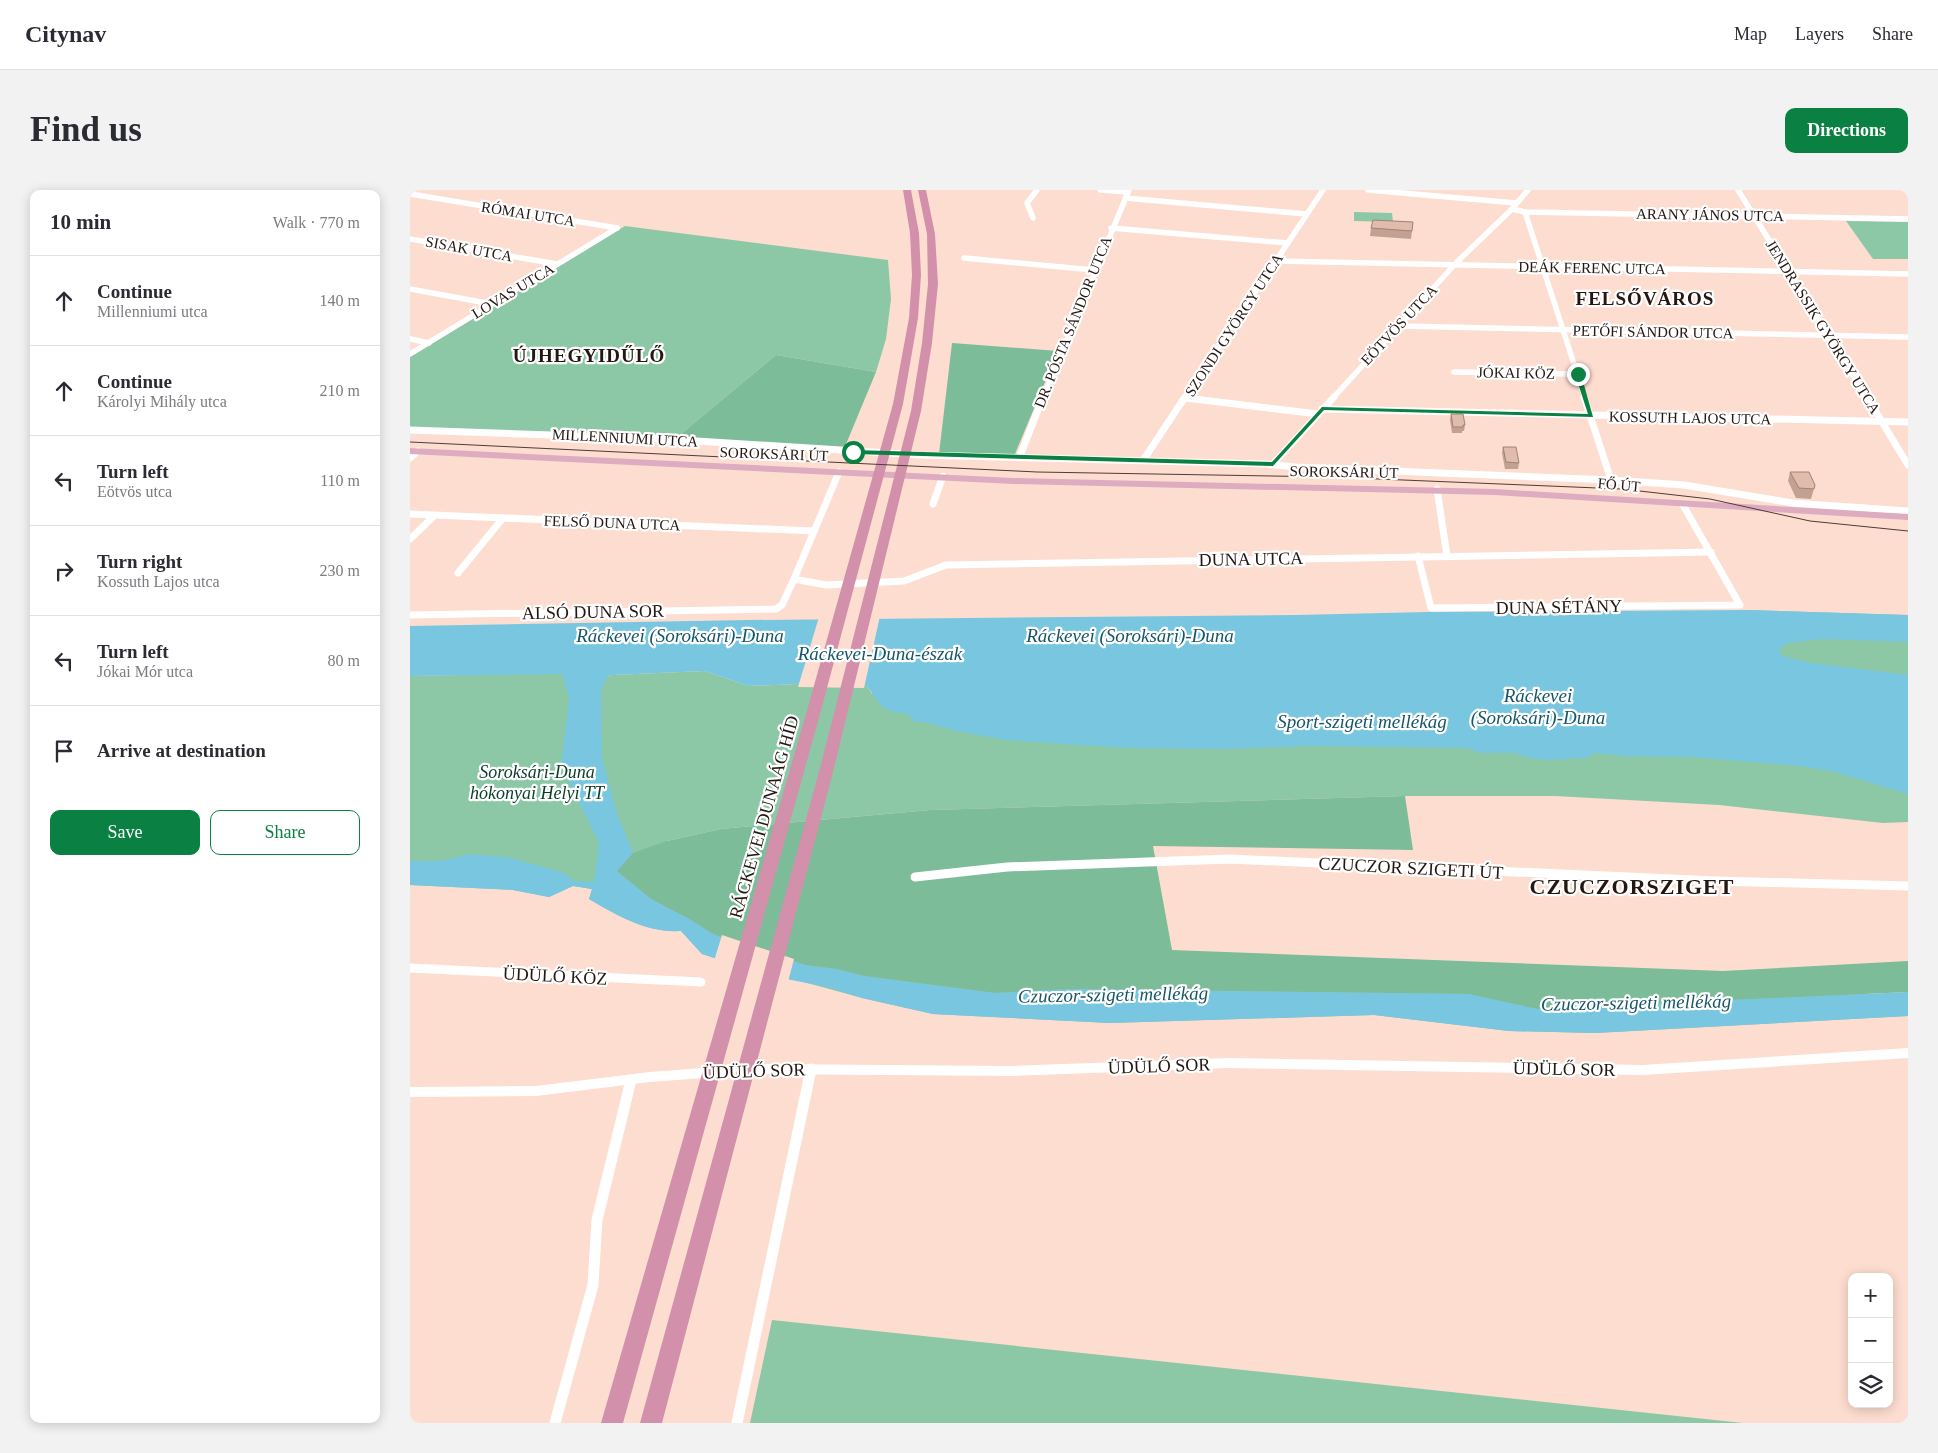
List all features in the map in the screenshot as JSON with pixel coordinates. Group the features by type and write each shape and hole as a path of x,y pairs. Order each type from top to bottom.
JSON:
{"highway":[{"name":"RÁCKEVEI DUNAÁG HÍD","path":"612,1423 804,744 875,487 904,370 916,292 916,240 907,190"},
{"path":"651,1423 828,763 916,412 927,343 933,284 931,234 922,190"}],"main road":[{"name":"SOROKSÁRI ÚT","path":"412,453 1084,483 1437,489 1588,497"},
{"name":"FŐ ÚT","path":"1588,497 1684,505 1908,518"},
{"name":"FŐ ÚT","path":"1588,497 1908,518"}],"street":[{"path":"1034,218 1027,203 1037,190"},
{"path":"1100,190 1306,214"},
{"name":"SZONDI GYÖRGY UTCA","path":"1144,460 1323,190"},
{"path":"1368,190 1434,193 1516,203"},
{"name":"EÖTVÖS UTCA","path":"1273,464 1398,326 1455,265 1512,209 1528,190"},
{"name":"JENDRASSIK GYÖRGY UTCA","path":"1738,190 1908,465"},
{"name":"DR. PÓSTA SÁNDOR UTCA","path":"1020,456 1111,228 1127,193"},
{"name":"RÓMAI UTCA","path":"410,194 617,228"},
{"name":"ARANY JÁNOS UTCA","path":"1512,209 1525,212 1908,219"},
{"path":"1525,212 1611,480"},
{"name":"LOVAS UTCA","path":"410,354 617,228"},
{"path":"1111,228 1287,243"},
{"name":"SISAK UTCA","path":"410,239 558,264"},
{"path":"964,258 1094,270"},
{"name":"DEÁK FERENC UTCA","path":"1276,261 1908,274"},
{"path":"410,290 492,304"},
{"name":"PETŐFI SÁNDOR UTCA","path":"1398,326 1908,337"},
{"path":"410,339 429,343"},
{"name":"JÓKAI KÖZ","path":"1454,372 1578,374"},
{"name":"KOSSUTH LAJOS UTCA","path":"1186,398 1320,411 1908,422"},
{"name":"MILLENNIUMI UTCA","path":"410,430 665,439 853,452 1144,460"},
{"name":"FŐ ÚT","path":"1144,460 1273,464 1296,467 1611,480 1684,485 1793,503 1908,511"},
{"path":"794,579 839,472"},
{"path":"933,504 943,476"},
{"path":"1437,489 1447,556"},
{"path":"1684,505 1711,552"},
{"name":"FELSŐ DUNA UTCA","path":"410,514 814,531"},
{"path":"410,539 434,516"},
{"path":"458,573 503,518"},
{"name":"DUNA UTCA","path":"794,579 826,585 904,581 946,565 1711,552"},
{"name":"DUNA SÉTÁNY","path":"1418,556 1431,608 1740,605 1711,552"},
{"name":"ALSÓ DUNA SOR","path":"410,615 776,609 782,605 794,579"},
{"name":"CZUCZOR SZIGETI ÚT","path":"915,877 1007,867 1230,859 1696,880 1908,886"},
{"name":"ÜDÜLŐ KÖZ","path":"410,968 701,982"},
{"name":"ÜDÜLŐ SOR","path":"410,1092 536,1091 755,1069 1012,1072 1228,1063 1643,1070 1908,1053"},
{"path":"737,1423 811,1069"},
{"path":"555,1423 593,1285 597,1220 631,1080"}],"green space":[{"path":"1354,212 1392,213 1393,222 1354,221"},
{"path":"1846,221 1908,222 1908,259 1873,259"},
{"path":"625,226 888,260 891,299 886,339 876,372 776,355 676,438 410,428 410,357"},
{"path":"952,343 1058,351 1015,454 939,454"},
{"path":"776,355 876,372 844,449 676,438"},
{"name":"Soroksári-Duna hókonyai Helyi TT","path":"1747,610 1908,615 1908,822 1883,823 1719,805 1555,796 1405,796 930,810 721,829 667,841 713,934 1881,995 1908,992 1908,1016 1595,1033 1509,1031 1374,1015 1110,1023 933,1014 862,998 702,954 681,931 656,929 633,922 589,899 592,889 573,886 549,897 513,890 410,885 410,676 553,673 607,677 612,675 705,671 748,686 822,683 867,686 872,694"},
{"path":"1405,796 1413,850 1153,846 1172,950 1723,971 1908,961 1908,992 1537,1009 1468,994 1070,989 995,993 864,976 836,969 805,965 713,934 651,899 616,871 633,853 667,841 721,829 930,810"},
{"path":"772,1320 1743,1423 750,1423"}],"water":[{"name":"Ráckevei-Duna-észak","path":"1747,610 1908,615 1908,642 1822,639 1788,643 1778,650 1783,656 1805,662 1908,675 1908,794 1835,772 1800,766 1691,757 1626,756 1595,753 1586,758 1547,760 1530,758 1515,753 1481,753 1467,748 1310,746 1227,749 1128,748 1005,740 956,731 924,722 915,722 908,714 893,712 883,707 867,686 822,683 748,686 705,671 612,675 607,677 601,691 602,757 617,814 633,853 617,871 651,899 713,934 805,965 836,969 864,976 995,993 1070,989 1468,994 1537,1009 1908,992 1908,1016 1595,1033 1509,1031 1374,1015 1110,1023 933,1014 862,998 827,987 761,974 702,954 681,931 656,929 633,922 589,899 592,889 573,886 549,897 513,890 410,885 410,861 442,861 470,854 506,857 561,872 575,881 594,882 599,843 561,766 569,698 562,674 410,676 410,626 749,620"}],"pier":[{"path":"880,616 864,688 798,687 819,617"},
{"path":"722,935 794,959 788,982 760,977 714,961"}],"building":[{"path":"1373,220 1413,222 1412,231 1371,228"},
{"path":"1451,414 1463,414 1465,425 1463,427 1453,427"},
{"path":"1503,447 1516,447 1519,463 1506,462"},
{"path":"1790,472 1809,472 1815,485 1814,489 1799,488"}],"tram line":[{"path":"410,442 1037,472 1330,477 1622,489 1710,499 1810,521 1908,531"}],"district":[{"name":"FELSŐVÁROS","path":"1645,298"},
{"name":"ÚJHEGYIDŰLŐ","path":"589,355"},
{"name":"CZUCZORSZIGET","path":"1632,886"}],"route":[{"path":"853,452 1273,464 1322,409 1591,416 1578,374"}],"water label":[{"name":"Ráckevei (Soroksári)-Duna","path":"680,635"},
{"name":"Ráckevei (Soroksári)-Duna","path":"1130,635"},
{"name":"Ráckevei (Soroksári)-Duna","path":"1538,706"},
{"name":"Sport-szigeti mellékág","path":"1362,721"},
{"name":"Czuczor-szigeti mellékág","path":"1113,994"},
{"name":"Czuczor-szigeti mellékág","path":"1636,1002"}]}
